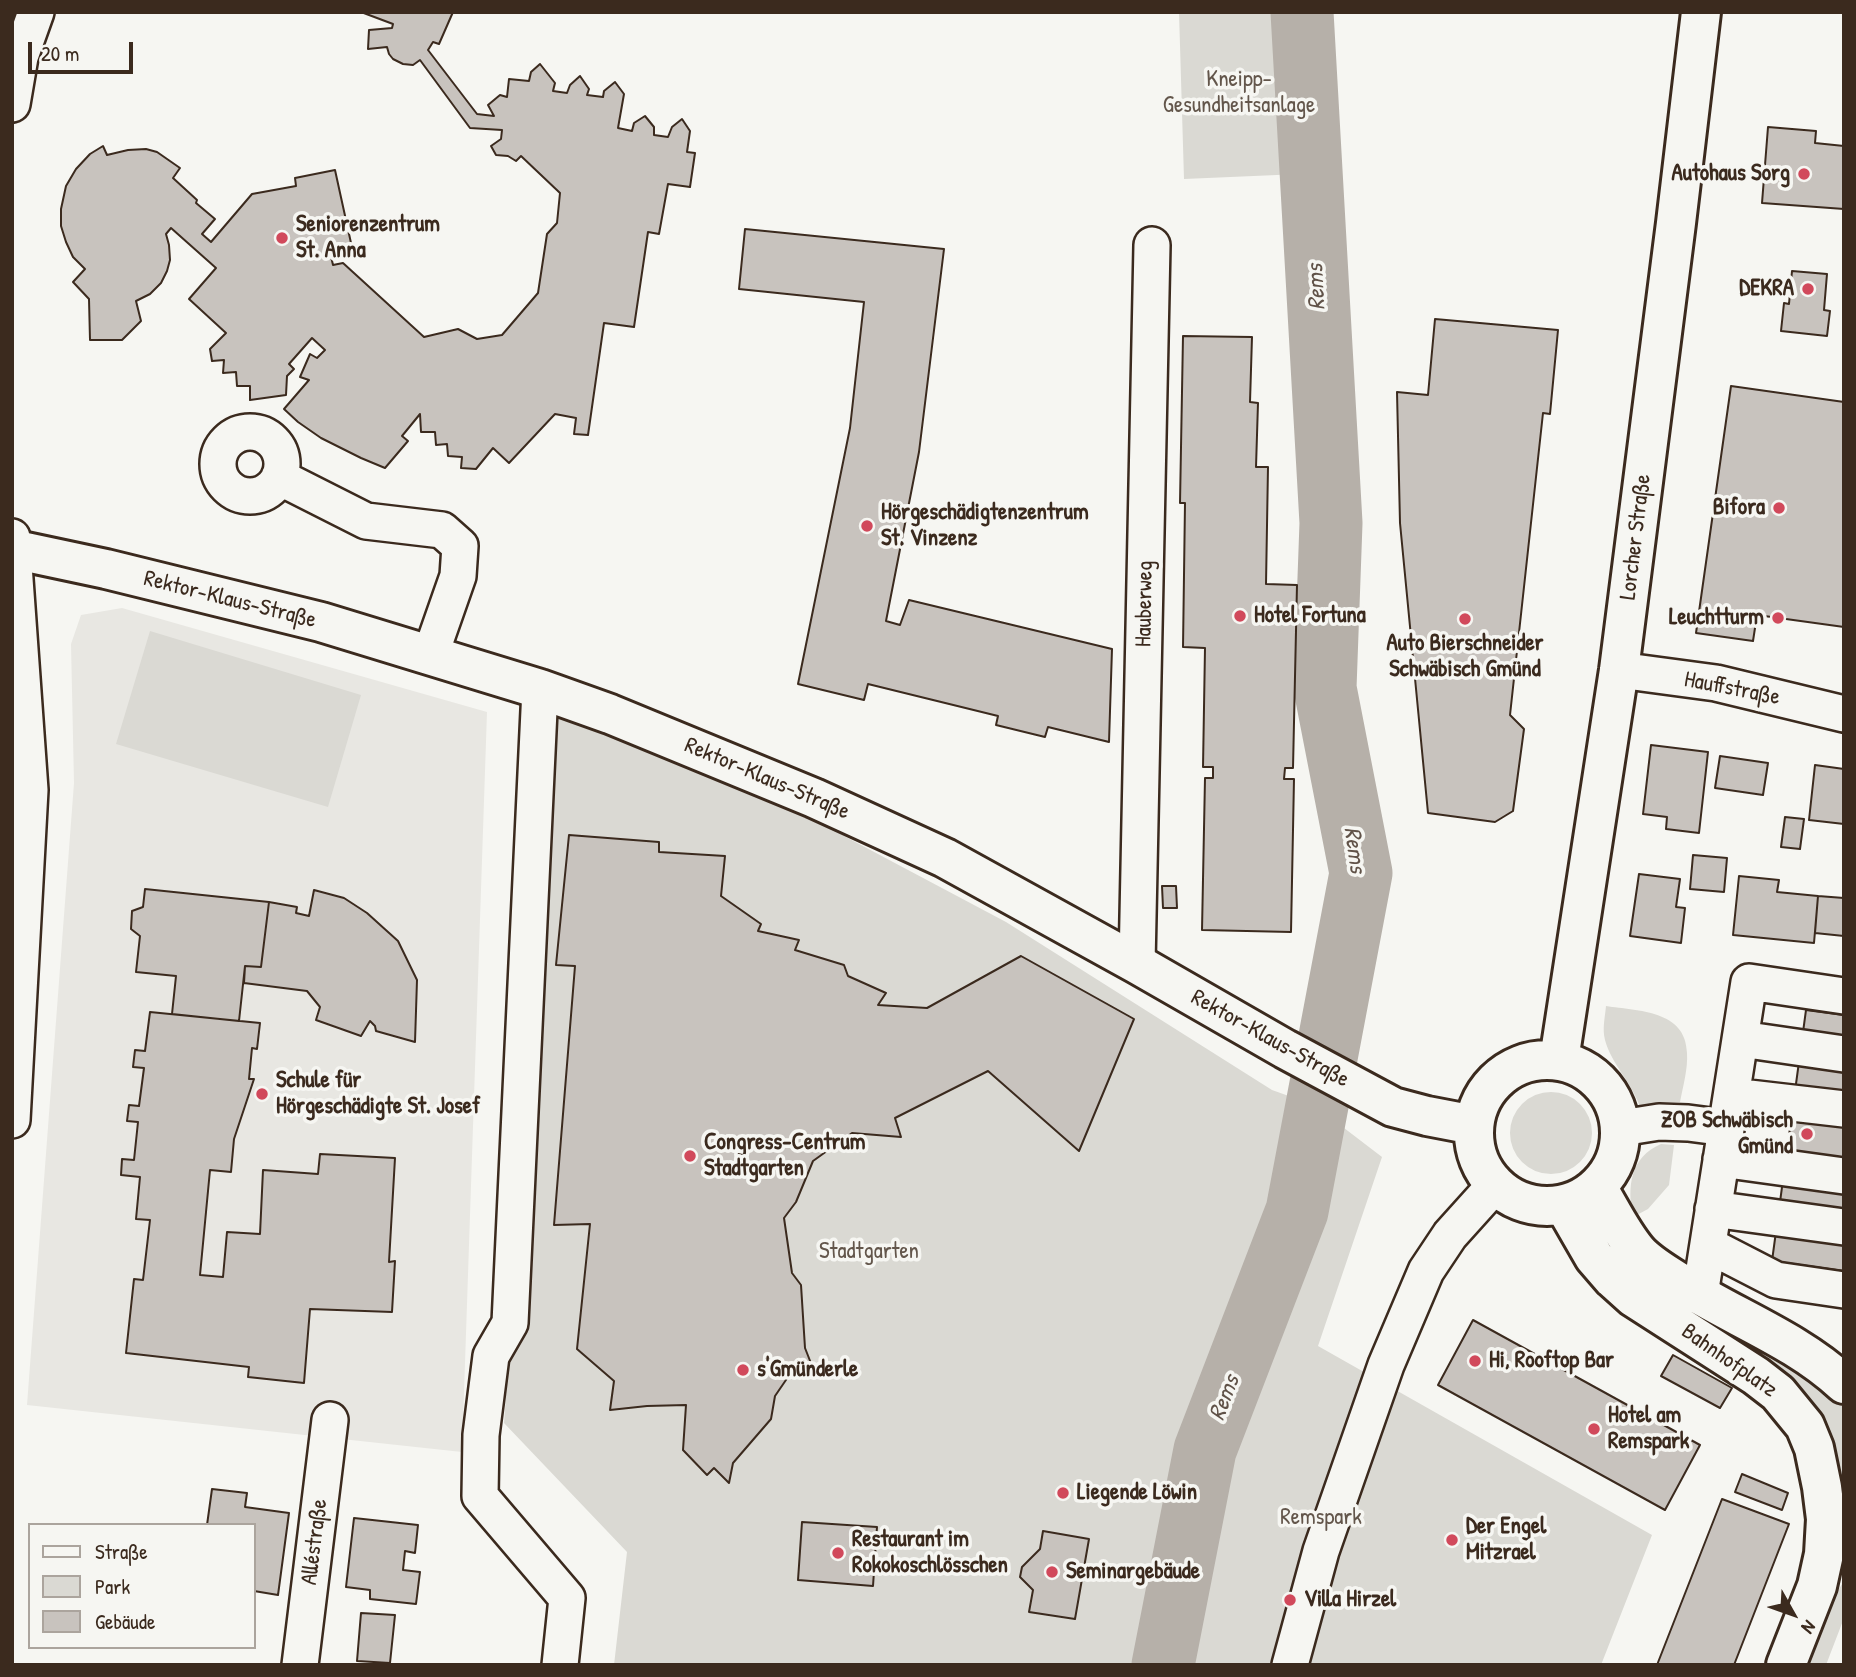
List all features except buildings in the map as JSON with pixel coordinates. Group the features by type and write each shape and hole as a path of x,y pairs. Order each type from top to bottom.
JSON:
{"main road":[{"name":"Lorcher Straße","path":"1559,1060 1619,670 1701,12"},
{"name":"Rektor-Klaus-Straße","path":"13,545 321,622 540,689 610,714 814,798 933,852 1379,1100 1408,1112 1474,1125"},
{"path":"1559,1060 1582,1068 1602,1083 1615,1104 1620,1144 1616,1160 1597,1187 1582,1198 1564,1205 1545,1206 1510,1196 1495,1185 1478,1157 1474,1125 1483,1097 1492,1085 1511,1069 1534,1061 1559,1060"},
{"name":"Bahnhofplatz","path":"1597,1187 1626,1237 1638,1253 1655,1267 1800,1351 1844,1384"},
{"name":"Bahnhofplatz","path":"1564,1205 1594,1257 1613,1279 1633,1297 1756,1376 1778,1393 1805,1426 1814,1448 1826,1519 1834,1543 1786,1665"}],"street":[{"path":"12,104 20,57 36,12"},
{"name":"Hauberweg","path":"1137,964 1152,245"},
{"path":"279,477 366,521 442,530 460,546 458,576 430,656"},
{"path":"12,1121 30,790 13,545"},
{"name":"Hauffstraße","path":"1619,670 1716,683 1844,714"},
{"path":"540,689 510,1322 491,1356 481,1435 480,1496 566,1598 560,1665"},
{"path":"1700,1295 1749,982 1844,996"},
{"path":"1741,1039 1844,1054"},
{"path":"1726,1128 1844,1109"},
{"path":"1620,1128 1659,1122 1726,1128 1844,1176"},
{"path":"1290,1665 1321,1551 1387,1365 1426,1271 1450,1235 1495,1185"},
{"path":"1713,1209 1844,1227"},
{"path":"1708,1245 1776,1280 1844,1290"},
{"name":"Alléstraße","path":"300,1665 330,1420"}],"shaded area":[{"name":"Schule für Hörgeschädigte St. Josef","path":"122,608 487,712 462,1452 27,1405 74,783 71,644 81,615"}],"green space":[{"name":"Kneipp- Gesundheitsanlage","path":"1179,12 1293,12 1300,174 1184,179"},
{"path":"150,631 361,695 328,807 116,744"},
{"name":"Stadtgarten","path":"556,713 812,819 1006,922 1272,1090 1314,1105 1382,1157 1318,1346 1652,1535 1601,1665 614,1665 627,1552 504,1423"},
{"path":"1606,1006 1658,1015 1678,1028 1685,1039 1687,1053 1680,1102 1662,1102 1640,1107 1605,1040"},
{"path":"1543,1092 1559,1092 1574,1099 1585,1110 1592,1125 1589,1149 1580,1162 1559,1174 1543,1174 1528,1167 1517,1156 1510,1141 1510,1125 1517,1110 1528,1099"},
{"path":"1661,1144 1674,1145 1669,1185 1648,1209 1633,1217 1630,1195 1633,1174 1643,1157"},
{"path":"1622,1253 1844,1398 1844,1518 1780,1372 1739,1342 1667,1302"},
{"path":"1844,1581 1844,1618 1826,1665 1808,1665 1837,1592"}],"waterway":[{"name":"Rems","path":"1163,1665 1205,1450 1297,1211 1361,873 1325,688 1331,523 1302,12"}],"place":[{"name":"Autohaus Sorg","path":"1804,174"},
{"name":"Seniorenzentrum St. Anna","path":"282,238"},
{"name":"DEKRA","path":"1808,289"},
{"name":"Bifora","path":"1779,508"},
{"name":"Hörgeschädigtenzentrum St. Vinzenz","path":"867,526"},
{"name":"Hotel Fortuna","path":"1240,616"},
{"name":"Leuchtturm","path":"1778,618"},
{"name":"Auto Bierschneider Schwäbisch Gmünd","path":"1465,619"},
{"name":"Schule für Hörgeschädigte St. Josef","path":"262,1094"},
{"name":"ZOB Schwäbisch Gmünd","path":"1807,1134"},
{"name":"Congress-Centrum Stadtgarten","path":"690,1156"},
{"name":"Hi, Rooftop Bar","path":"1475,1361"},
{"name":"s'Gmünderle","path":"743,1370"},
{"name":"Hotel am Remspark","path":"1594,1429"},
{"name":"Liegende Löwin","path":"1063,1493"},
{"name":"Der Engel Mitzrael","path":"1452,1540"},
{"name":"Restaurant im Rokokoschlösschen","path":"838,1553"},
{"name":"Seminargebäude","path":"1052,1572"},
{"name":"Villa Hirzel","path":"1290,1600"}],"park label":[{"name":"Remspark","path":"1321,1518"}]}
